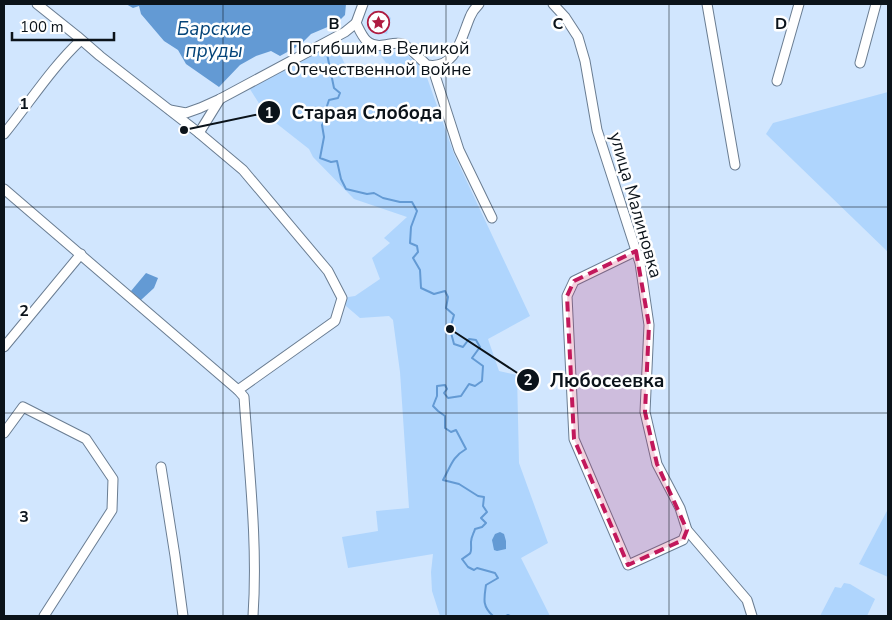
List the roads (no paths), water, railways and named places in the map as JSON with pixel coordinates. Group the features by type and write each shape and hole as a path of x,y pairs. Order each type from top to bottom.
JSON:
{"street":[{"path":"36,4 170,110 185,117 199,133 243,170 328,271 342,298 335,321 238,390"},
{"path":"185,117 345,32 356,23 364,4"},
{"path":"356,23 367,42 381,46 396,42 405,45 426,65 440,65 449,60 462,41 470,15 478,4"},
{"name":"улица Малиновка","path":"553,4 565,16 578,37 585,61 598,130 640,263 649,325 645,412 657,464 680,508 687,530"},
{"path":"707,4 736,164"},
{"path":"777,81 799,4"},
{"path":"860,63 876,4"},
{"path":"4,134 66,54 81,40"},
{"path":"432,66 459,150 492,218"},
{"path":"199,133 220,99"},
{"path":"4,189 238,390 244,398 254,534 253,616"},
{"path":"636,251 574,282 567,296 574,439 628,565 683,540 687,530 747,600 752,616"},
{"path":"4,347 80,254"},
{"path":"4,433 23,407 86,439 113,479 112,510 44,616"},
{"path":"162,467 183,616"}],"water":[{"name":"Барские пруды","path":"126,4 346,4 345,15 337,23 311,34 300,45 280,56 271,51 256,56 240,65 219,87 186,64 178,50 164,41 141,14 139,6 133,8"},
{"path":"146,273 158,278 154,288 141,300 131,291"},
{"path":"500,532 504,534 506,549 497,551 494,550 492,540 495,534"}],"waterway":[{"path":"326,49 334,88 340,93 338,98 329,100 327,106 325,120 322,125 324,137 320,158 331,162 337,161 341,179 346,189 367,194 374,193 383,198 400,202 412,202 417,211 411,227 410,243 417,246 418,252 413,258 420,270 421,288 434,294 445,291 448,297 446,308 454,315 450,329 454,344 463,347 469,339 476,340 480,347 472,358 483,366 482,381 475,386 469,384 461,396 448,398 444,393 447,389 445,385 437,386 437,396 433,406 445,416 445,428 451,432 456,430 466,449 455,459 443,480 459,484 478,496 484,497 483,506 487,512 481,518 486,523 482,527 475,529 471,540 471,552 462,559 468,567 474,570 477,568 495,573 498,578 486,585 485,590 485,605 493,616"},
{"path":"506,616 510,616"}],"place":[{"name":"Погибшим в Великой Отечественной войне","path":"379,23"},
{"name":"Старая Слобода","path":"184,130"},
{"name":"Любосеевка","path":"450,329"}]}
